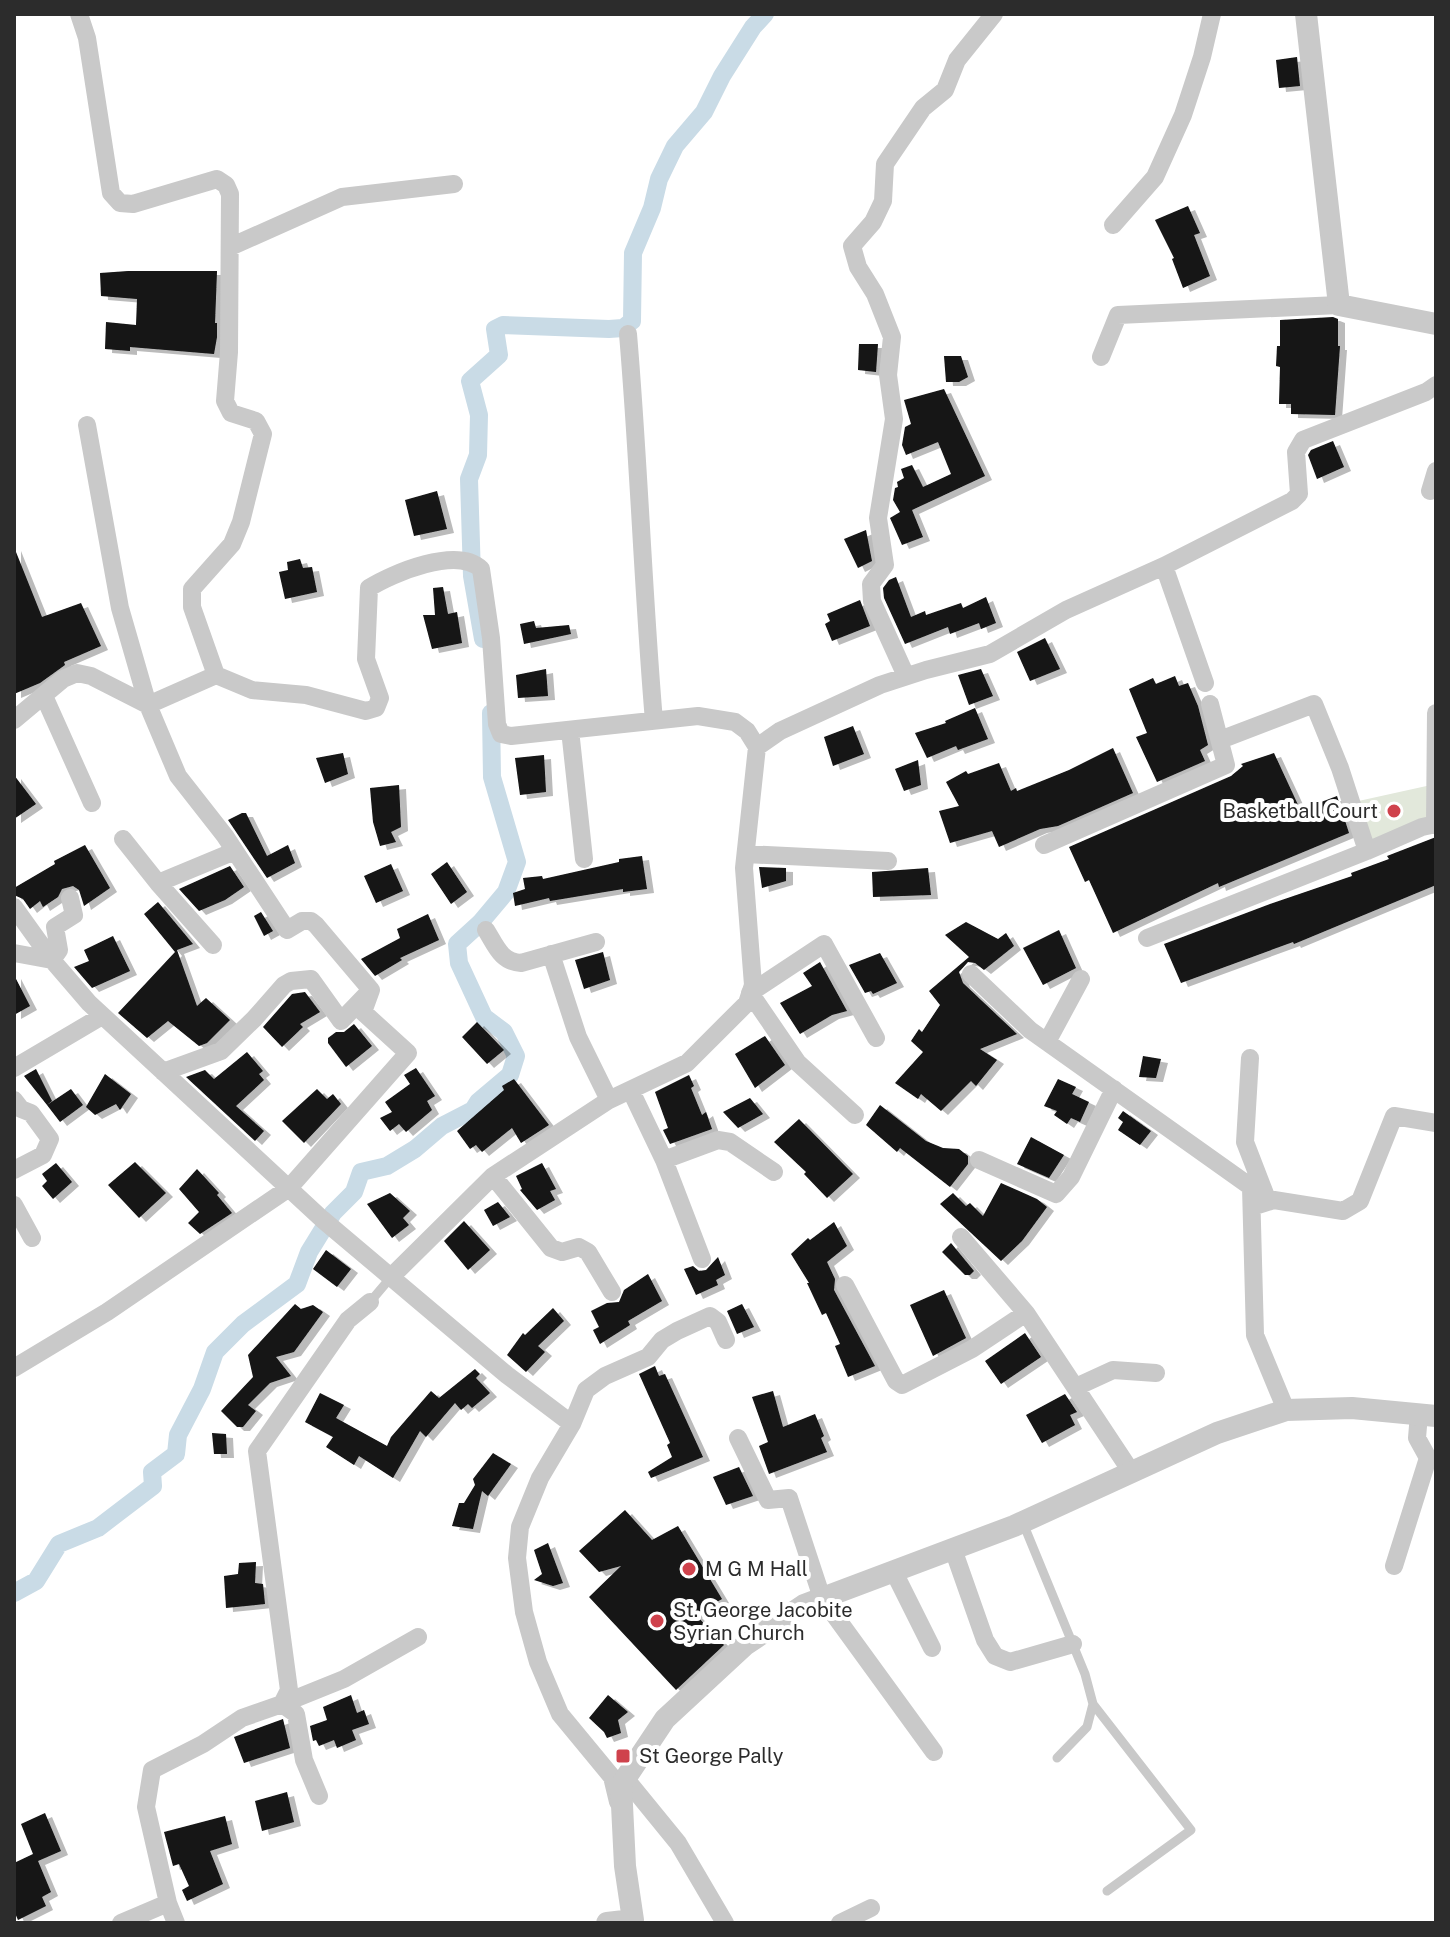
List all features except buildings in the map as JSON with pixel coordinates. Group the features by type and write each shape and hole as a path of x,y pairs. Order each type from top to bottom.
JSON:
{"street":[{"path":"79,14 87,38 111,193 120,203 133,204 217,179 226,185 230,194 229,352 225,401 231,413 256,421 263,434 241,522 232,544 192,589 192,607 216,675"},
{"path":"906,676 872,601 871,584 885,565 878,518 894,419 888,375 892,337 875,294 858,267 852,246 873,222 883,201 885,164 923,108 945,90 957,60 994,14"},
{"path":"1113,225 1155,177 1183,115 1212,14"},
{"path":"1306,14 1339,305"},
{"path":"230,247 342,197 454,184"},
{"path":"1101,357 1118,315 1339,305 1436,324"},
{"path":"628,334 639,460 643,590 654,721"},
{"path":"757,747 780,731 880,685 990,654 1066,610 1164,566 1292,501 1299,494 1296,452 1303,440 1426,392 1436,385"},
{"path":"87,425 120,608 148,705 178,776 235,851 287,930 302,921 311,921 371,990"},
{"path":"1430,491 1436,471"},
{"path":"148,705 216,675 252,690 306,695 366,711 376,708 380,698 366,659 369,588 418,566 470,561 481,569 491,638 497,724 501,734 511,736 698,716 735,722 747,731 757,747 744,868 753,985 747,1003 687,1063 609,1100 493,1176 392,1276"},
{"path":"1164,566 1205,683"},
{"path":"14,720 63,679 77,673 91,676 148,705"},
{"path":"44,696 92,803"},
{"path":"1044,845 1226,765 1210,704"},
{"path":"1220,740 1314,704 1340,768 1367,851"},
{"path":"1147,938 1436,824 1436,716"},
{"path":"570,730 584,859"},
{"path":"123,839 213,945"},
{"path":"158,883 235,851"},
{"path":"746,854 888,861"},
{"path":"52,960 59,950 55,927 74,915 70,898"},
{"path":"14,907 52,960 102,1016 326,1222 507,1375 572,1424"},
{"path":"486,930 503,958 511,962 521,963 596,942"},
{"path":"750,993 824,944 876,1038"},
{"path":"14,953 52,960"},
{"path":"551,954 578,1037 609,1100"},
{"path":"971,974 1030,1030 1251,1187 1260,1204"},
{"path":"163,1072 221,1051 291,981 311,979 341,1021 371,990"},
{"path":"1047,1042 1081,979"},
{"path":"14,1368 107,1312 289,1188 408,1053 363,1012 371,990"},
{"path":"750,993 798,1063 855,1115"},
{"path":"14,1068 102,1016"},
{"path":"1250,1058 1245,1142 1260,1204 1255,1335 1286,1410"},
{"path":"979,1160 1056,1194 1071,1177 1114,1089"},
{"path":"631,1091 664,1160 702,1259"},
{"path":"14,1100 21,1109 31,1113 50,1139 43,1155 14,1170"},
{"path":"1260,1204 1274,1200 1343,1211 1360,1201 1394,1116 1436,1123"},
{"path":"664,1160 718,1140 730,1142 774,1172"},
{"path":"493,1176 551,1248 562,1252 579,1247 588,1252 612,1292"},
{"path":"14,1205 32,1238"},
{"path":"961,1237 1026,1313 1132,1473"},
{"path":"845,1285 896,1381 902,1385 972,1349 1026,1313"},
{"path":"282,1704 289,1690 257,1451 348,1320 370,1302"},
{"path":"623,1828 612,1777 560,1714 538,1662 524,1612 517,1558 520,1527 540,1478 572,1424 586,1390 605,1376 648,1357 662,1340 677,1331 710,1316 718,1322 726,1340"},
{"path":"1076,1387 1113,1370 1156,1373"},
{"path":"607,1923 634,1921 623,1828 621,1785 625,1778 665,1719 733,1655 804,1605 1023,1522 1217,1433 1286,1410 1352,1408 1427,1415 1417,1438 1428,1458 1394,1566"},
{"path":"738,1438 768,1500 789,1498 822,1598 934,1752"},
{"path":"953,1549 985,1640 995,1656 1010,1662 1073,1644"},
{"path":"893,1570 932,1648"},
{"path":"176,1923 168,1903 146,1807 152,1770 203,1744 242,1718 344,1679 418,1637"},
{"path":"282,1704 296,1714 304,1760 319,1796"},
{"path":"625,1778 678,1843 725,1923"},
{"path":"121,1923 168,1903"},
{"path":"840,1923 871,1908"}],"lane":[{"path":"370,1302 392,1276"},
{"path":"1023,1522 1085,1674 1093,1704 1191,1830 1107,1891"},
{"path":"1057,1758 1087,1727 1093,1704"}],"shaded area":[{"name":"Basketball Court","path":"1431,785 1432,821 1367,851 1354,802"}],"waterway":[{"path":"483,639 472,576 469,479 478,455 479,415 470,381 499,355 495,329 503,325 609,329 623,328 632,321 633,253 652,208 659,179 675,146 704,112 722,76 753,27 765,14"},
{"path":"14,1593 36,1581 59,1544 98,1528 153,1486 152,1472 176,1454 178,1435 202,1389 215,1352 243,1324 297,1284 309,1252 333,1213 354,1192 361,1172 387,1166 415,1149 442,1126 473,1110 510,1075 516,1056 504,1032 484,1017 459,963 457,944 506,892 517,862 492,777 491,713"}],"place":[{"name":"Basketball Court","path":"1394,811"},
{"name":"M G M Hall","path":"689,1569"},
{"name":"St. George Jacobite Syrian Church","path":"657,1621"},
{"name":"St George Pally","path":"623,1756"}]}
